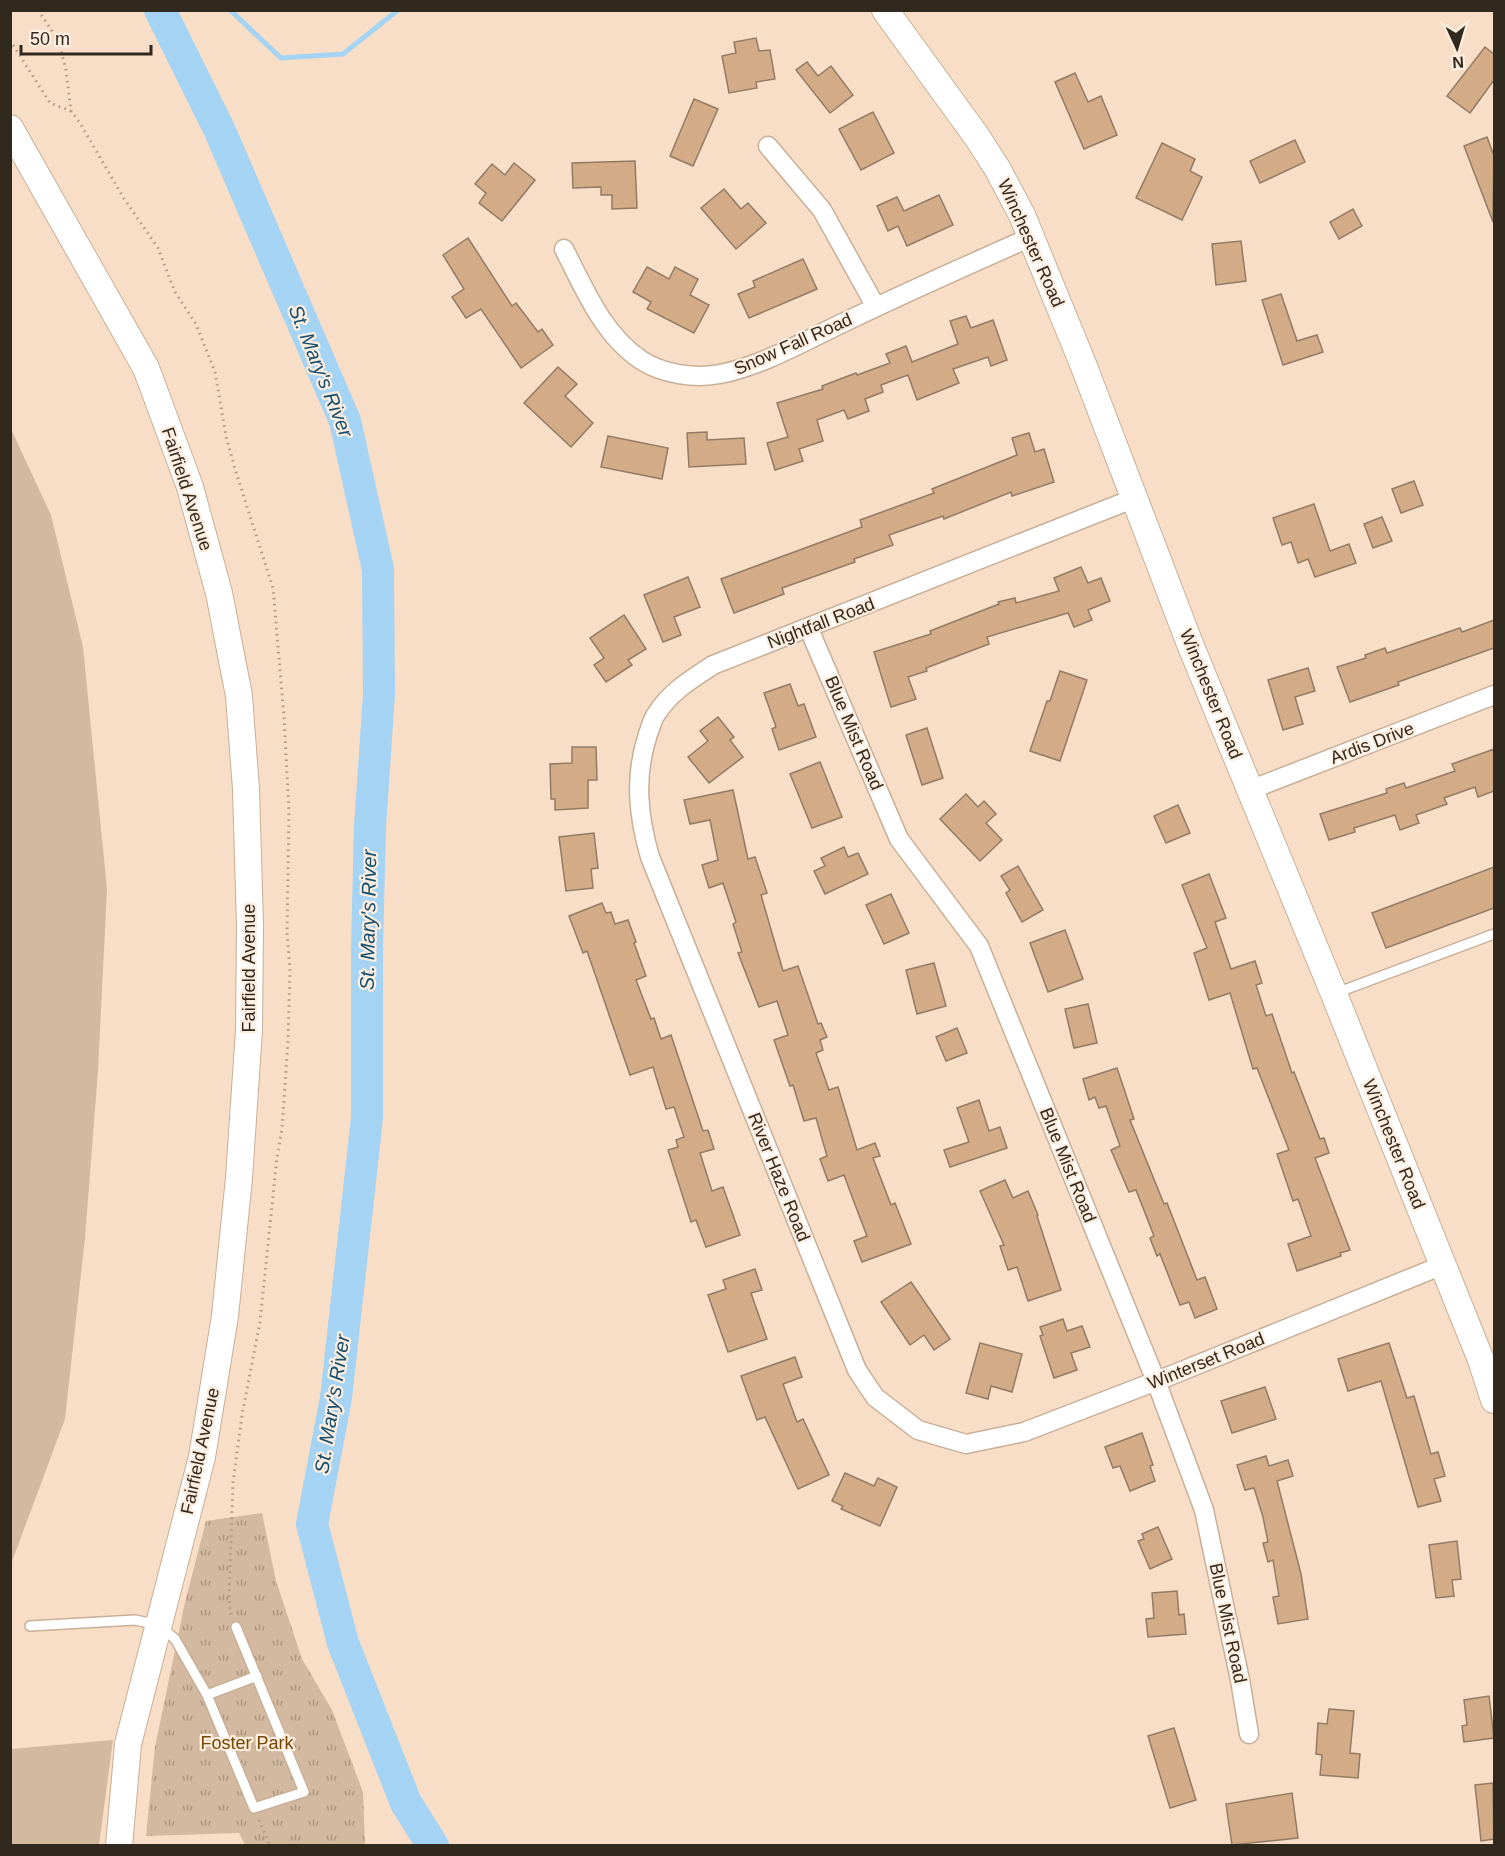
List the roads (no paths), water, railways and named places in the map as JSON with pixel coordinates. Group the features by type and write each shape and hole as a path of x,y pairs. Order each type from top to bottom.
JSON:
{"main road":[{"name":"Winchester Road","path":"885,10 977,136 1002,177 1031,237 1136,498 1190,644 1443,1265 1481,1360 1494,1400"},
{"name":"Fairfield Avenue","path":"10,128 146,368 190,487 219,593 239,696 246,789 250,926 249,1030 239,1178 225,1316 202,1457 128,1744 119,1845"}],"street":[{"path":"768,146 822,210 876,307"},
{"name":"Snow Fall Road","path":"564,249 593,306 615,338 641,360 667,372 696,376 718,375 752,366 1031,237"},
{"name":"Nightfall Road","path":"650,857 643,834 638,799 643,751 655,714 679,687 713,665 1136,498"},
{"name":"Blue Mist Road","path":"809,628 899,839 979,946 1156,1381 1204,1510 1240,1680 1249,1734"},
{"name":"Ardis Drive","path":"1250,790 1494,695"},
{"name":"River Haze Road","path":"650,857 857,1370 875,1397 918,1430 966,1444"},
{"name":"Winterset Road","path":"966,1444 1024,1432 1443,1265"}],"lane":[{"path":"1334,994 1494,934"},
{"path":"30,1626 135,1620 159,1625 175,1639 207,1695 254,1808 304,1792 236,1627"},
{"path":"207,1695 257,1676"}],"waterway":[{"name":"St. Mary's River","path":"160,10 219,129 345,421 378,569 379,694 370,827 367,1118 336,1398 312,1524 343,1643 406,1803 433,1846"},
{"path":"230,10 281,58 343,54 398,10"}],"park label":[{"name":"Foster Park","path":"247,1743"}]}
